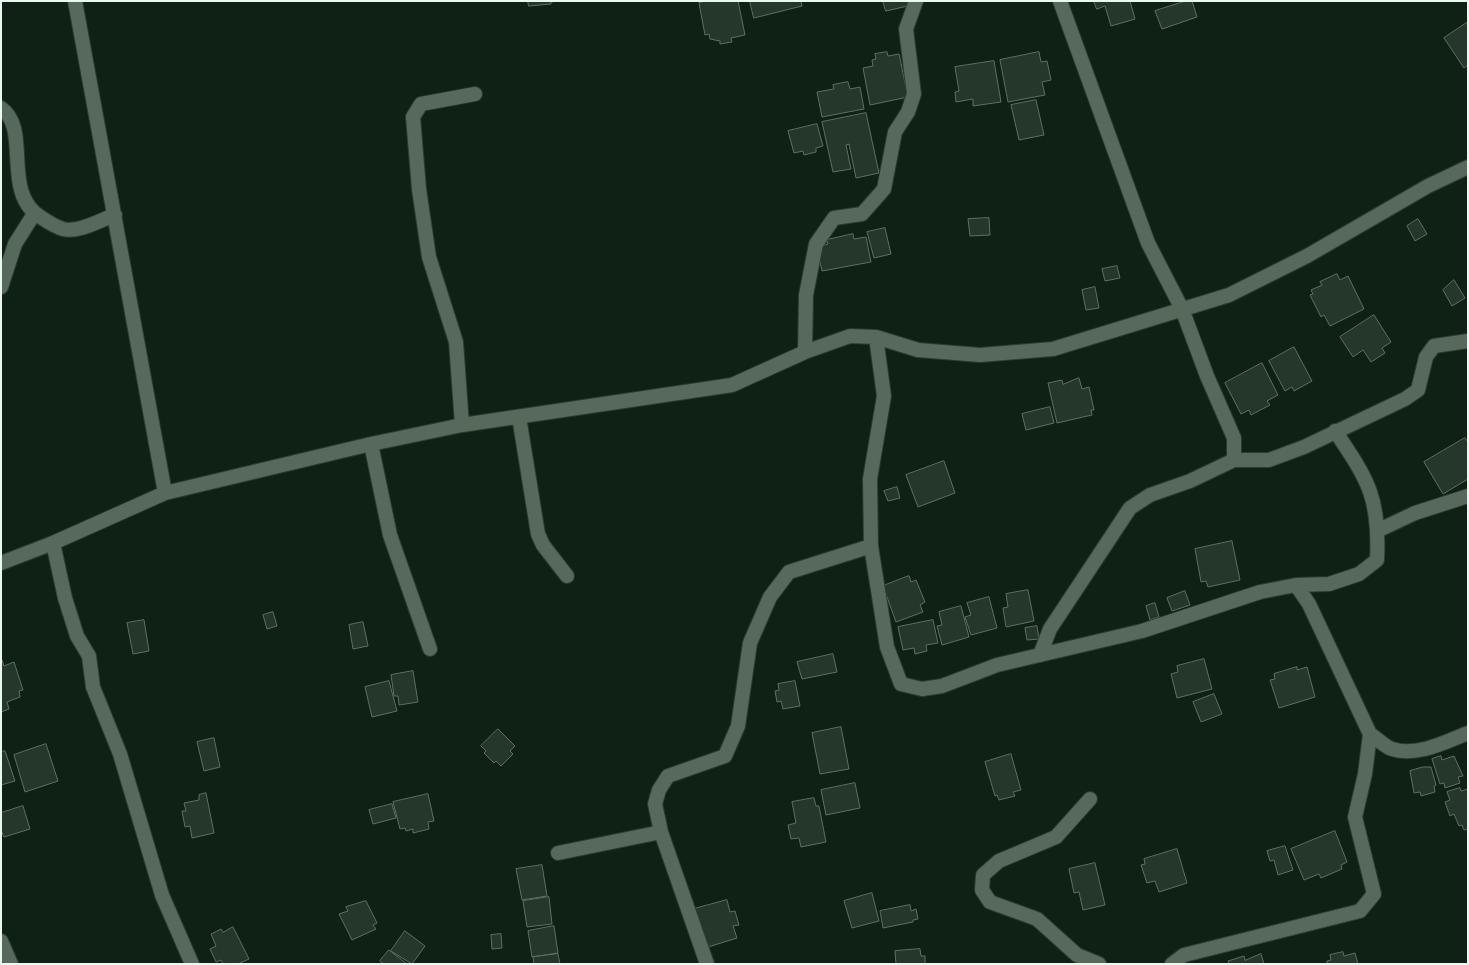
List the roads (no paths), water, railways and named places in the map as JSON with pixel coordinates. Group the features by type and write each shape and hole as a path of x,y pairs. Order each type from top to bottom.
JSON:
{"street":[{"path":"75,1 165,492"},
{"path":"805,352 806,295 816,244 834,218 862,214 884,189 895,132 908,112 914,94 906,30 916,1"},
{"path":"1060,1 1148,243 1182,309 1207,376 1234,438 1234,460"},
{"path":"462,426 456,342 429,257 419,188 412,117 421,104 475,94"},
{"path":"1,108 13,127 17,186 23,204 34,214 63,229 73,229 115,215"},
{"path":"1,563 53,543 165,492 371,444 462,426 732,385 805,352 850,336 876,337 918,350 980,355 1053,349 1229,295 1308,256 1428,186 1468,167"},
{"path":"1,287 15,244 34,214"},
{"path":"876,337 884,396 870,479 871,546 887,647 902,684 922,689 942,686 997,665 1142,631 1260,592 1296,585 1329,584 1359,574 1377,560 1379,530 1374,500 1363,472 1335,431"},
{"path":"1040,655 1050,629 1130,508 1150,495 1190,481 1234,460 1269,460 1304,447 1405,399 1418,390 1426,357 1434,346 1468,340"},
{"path":"519,417 538,534 543,545 567,576"},
{"path":"371,444 390,535 430,649"},
{"path":"1379,530 1415,512 1468,496"},
{"path":"53,543 65,598 77,636 89,656 93,687 120,754 162,895 192,964"},
{"path":"707,964 661,832 655,804 659,790 668,776 725,756 738,726 750,643 770,597 790,572 871,546"},
{"path":"1296,585 1309,604 1370,734 1391,749 1409,752 1440,744 1468,733"},
{"path":"1172,964 1184,955 1360,912 1374,894 1355,817 1365,774 1370,734"},
{"path":"1090,799 1056,837 999,861 988,870 983,875 982,890 990,902 1037,919 1077,955 1099,964"},
{"path":"558,853 661,832"},
{"path":"1,941 11,964"}]}
